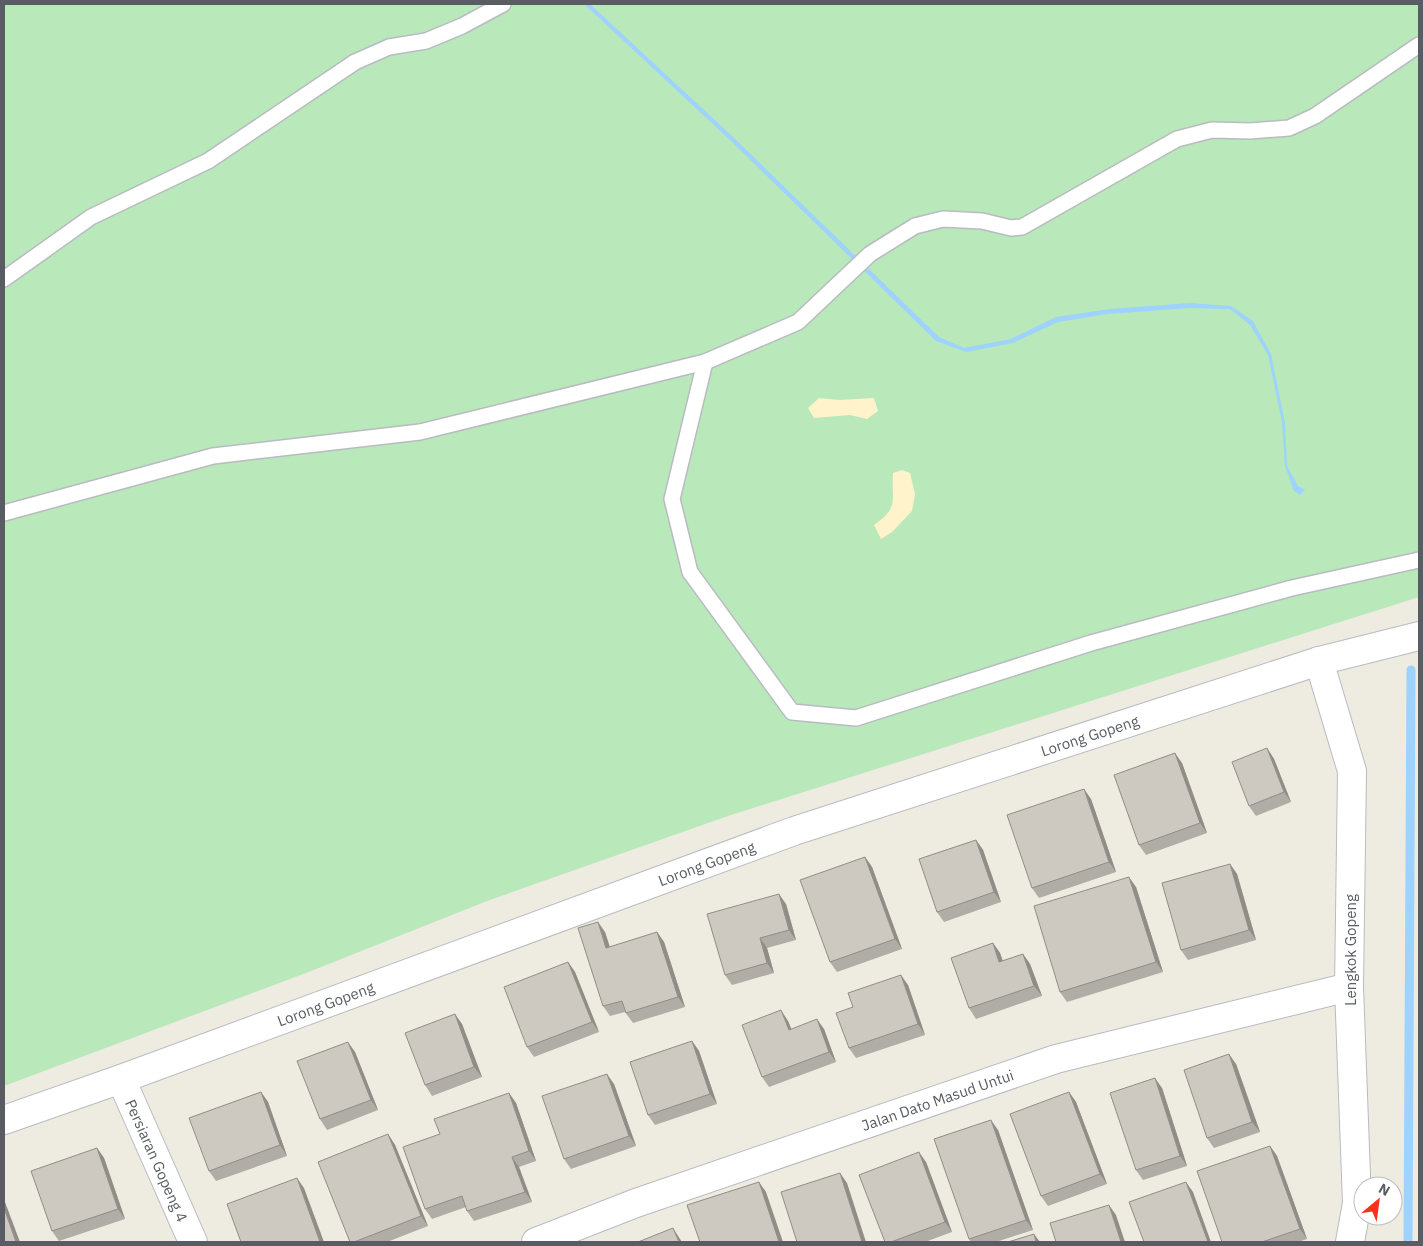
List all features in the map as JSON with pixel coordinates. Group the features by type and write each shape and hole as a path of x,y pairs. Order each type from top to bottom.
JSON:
{"street":[{"name":"Lorong Gopeng","path":"4,1120 121,1079 794,831 1319,661 1419,636"},
{"name":"Lengkok Gopeng","path":"1319,661 1352,771 1348,987 1357,1203 1350,1242"},
{"name":"Jalan Dato Masud Untui","path":"536,1242 636,1203 1056,1059 1348,987"},
{"name":"Persiaran Gopeng 4","path":"121,1079 193,1242"}],"lane":[{"path":"4,279 91,217 208,160 355,62 390,48 426,41 462,26 502,4"},
{"path":"4,513 213,456 420,432 705,362 798,322 870,254 915,226 943,219 982,221 1011,228 1022,227 1177,139 1212,130 1250,131 1289,128 1315,116 1419,45"},
{"path":"705,362 672,499 690,572 792,712 856,718 1090,643 1292,588 1419,560"}],"green space":[{"path":"4,4 1419,4 1419,597 728,816 487,901 306,973 4,1086"}],"sand":[{"path":"819,398 839,400 874,398 878,411 867,419 850,415 814,418 808,408"},
{"path":"902,470 910,473 915,494 912,511 892,532 881,539 874,525 891,508 893,473"}],"water":[{"path":"584,4 590,4 732,136 939,337 964,348 1011,339 1056,317 1110,309 1190,303 1231,306 1253,321 1271,354 1285,423 1287,466 1298,486 1305,490 1300,495 1294,491 1285,466 1282,422 1268,355 1250,325 1230,309 1190,308 1107,314 1058,322 1013,343 966,352 936,341 730,140"}],"building":[{"path":"1267,748 1284,792 1249,806 1232,762"},
{"path":"1175,753 1200,823 1139,845 1114,775"},
{"path":"1084,789 1109,862 1032,888 1007,815"},
{"path":"976,840 994,892 937,912 919,859"},
{"path":"865,857 895,939 830,962 800,880"},
{"path":"1230,864 1249,930 1181,950 1162,883"},
{"path":"1129,877 1156,962 1060,992 1034,906"},
{"path":"779,894 789,930 760,938 767,963 725,975 707,914"},
{"path":"598,922 606,948 657,932 678,997 626,1013 622,1001 603,1006 578,928"},
{"path":"993,943 999,962 1023,954 1034,986 969,1008 951,958"},
{"path":"568,962 592,1022 527,1047 504,987"},
{"path":"901,975 918,1024 849,1048 836,1013 853,1007 848,993"},
{"path":"781,1010 789,1030 817,1019 829,1052 762,1077 742,1025"},
{"path":"455,1014 474,1067 425,1085 405,1033"},
{"path":"692,1041 710,1094 648,1115 630,1062"},
{"path":"348,1042 371,1100 320,1119 297,1061"},
{"path":"1229,1054 1252,1122 1207,1138 1184,1070"},
{"path":"607,1074 629,1136 564,1159 542,1096"},
{"path":"1155,1078 1180,1156 1136,1170 1110,1093"},
{"path":"261,1092 280,1145 209,1171 189,1118"},
{"path":"1069,1092 1100,1174 1041,1196 1010,1114"},
{"path":"509,1093 529,1151 512,1157 525,1192 467,1211 462,1196 425,1209 403,1147 440,1134 434,1119"},
{"path":"991,1120 1026,1220 969,1239 934,1139"},
{"path":"388,1134 421,1216 350,1242 318,1162"},
{"path":"1270,1146 1300,1229 1262,1242 1222,1242 1197,1171"},
{"path":"97,1148 118,1209 52,1231 31,1171"},
{"path":"919,1152 945,1222 891,1242 885,1242 859,1175"},
{"path":"840,1173 862,1242 797,1242 781,1192"},
{"path":"297,1178 320,1242 241,1242 227,1204"},
{"path":"759,1182 779,1242 700,1242 687,1205"},
{"path":"1186,1182 1208,1242 1144,1242 1129,1202"},
{"path":"1109,1205 1121,1242 1056,1242 1050,1223"},
{"path":"4,1208 16,1242 4,1242"},
{"path":"673,1228 679,1242 638,1242"},
{"path":"1034,1234 1036,1242 1008,1242"}],"waterway":[{"path":"1408,1242 1411,670"}]}
